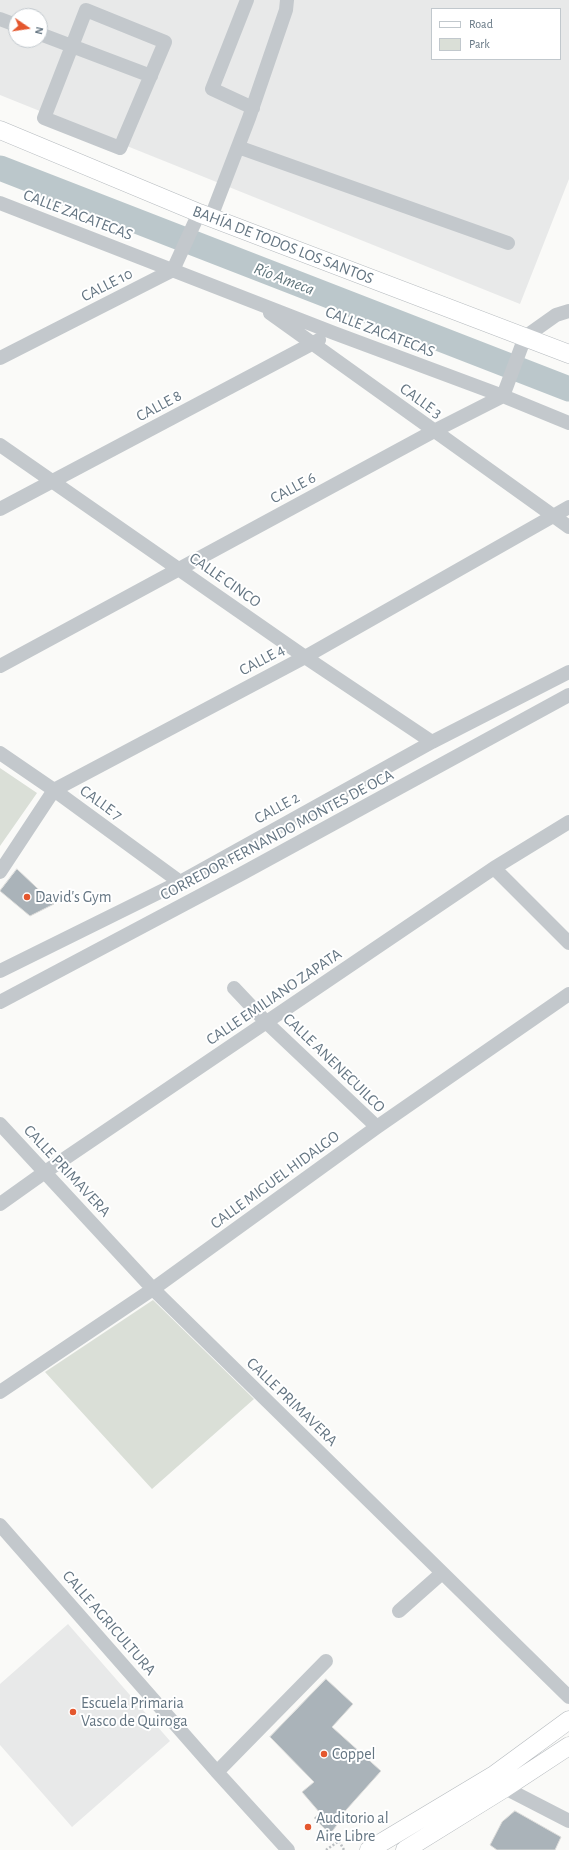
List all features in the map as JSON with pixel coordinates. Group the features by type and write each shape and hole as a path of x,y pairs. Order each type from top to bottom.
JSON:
{"main road":[{"name":"BAHÍA DE TODOS LOS SANTOS","path":"0,130 202,218 523,343 569,354"},
{"path":"369,1850 494,1775 569,1720"},
{"path":"405,1850 569,1746"}],"street":[{"path":"247,0 212,89 253,108"},
{"path":"173,270 202,218 238,147 253,108 286,10 287,0"},
{"path":"86,10 165,42 151,76 120,148 44,118 86,10"},
{"path":"48,37 151,76"},
{"path":"238,147 508,243"},
{"name":"CALLE ZACATECAS","path":"0,203 253,302 569,422"},
{"name":"CALLE 10","path":"0,358 173,270"},
{"name":"CALLE 3","path":"253,302 569,527"},
{"path":"503,396 523,343 556,315 569,311"},
{"name":"CALLE 8","path":"0,510 334,333"},
{"name":"CALLE 6","path":"0,666 434,431 503,396"},
{"name":"CALLE CINCO","path":"0,445 305,657 432,742"},
{"name":"CALLE 4","path":"0,872 54,790 305,657 569,507"},
{"name":"CALLE 2","path":"0,971 180,882 432,742 569,672"},
{"name":"CORREDOR FERNANDO MONTES DE OCA","path":"0,1002 250,869 569,696"},
{"name":"CALLE 7","path":"0,753 54,790 180,882"},
{"name":"CALLE EMILIANO ZAPATA","path":"0,1204 494,868 569,822"},
{"path":"494,868 569,944"},
{"name":"CALLE ANENECUILCO","path":"234,988 267,1023 377,1127"},
{"name":"CALLE MIGUEL HIDALGO","path":"0,1392 153,1289 377,1127 569,994"},
{"name":"CALLE PRIMAVERA","path":"0,1124 153,1289 569,1697"},
{"name":"CALLE AGRICULTURA","path":"0,1525 217,1772 288,1850"},
{"path":"399,1611 442,1573"},
{"path":"217,1772 326,1662"},
{"path":"505,1788 569,1821"}],"path":[{"path":"326,1850 340,1841 344,1850"}],"shaded area":[{"path":"0,0 569,0 569,179 520,304 0,95"},
{"name":"Escuela Primaria Vasco de Quiroga","path":"68,1624 170,1741 72,1827 0,1745 0,1684"}],"green space":[{"path":"0,768 37,793 0,846"},
{"path":"153,1300 254,1399 152,1489 45,1372"}],"building":[{"name":"David's Gym","path":"17,869 54,904 30,916 0,891"},
{"name":"Coppel","path":"326,1679 353,1704 332,1727 381,1771 338,1819 340,1821 330,1834 314,1818 320,1813 302,1792 314,1782 270,1737"},
{"path":"515,1811 561,1837 555,1850 497,1850 490,1845 502,1822"}],"waterway":[{"name":"Río Ameca","path":"0,168 569,389"}],"place":[{"name":"David's Gym","path":"27,897"},
{"name":"Escuela Primaria Vasco de Quiroga","path":"73,1712"},
{"name":"Coppel","path":"324,1754"},
{"name":"Auditorio al Aire Libre","path":"308,1827"}]}
